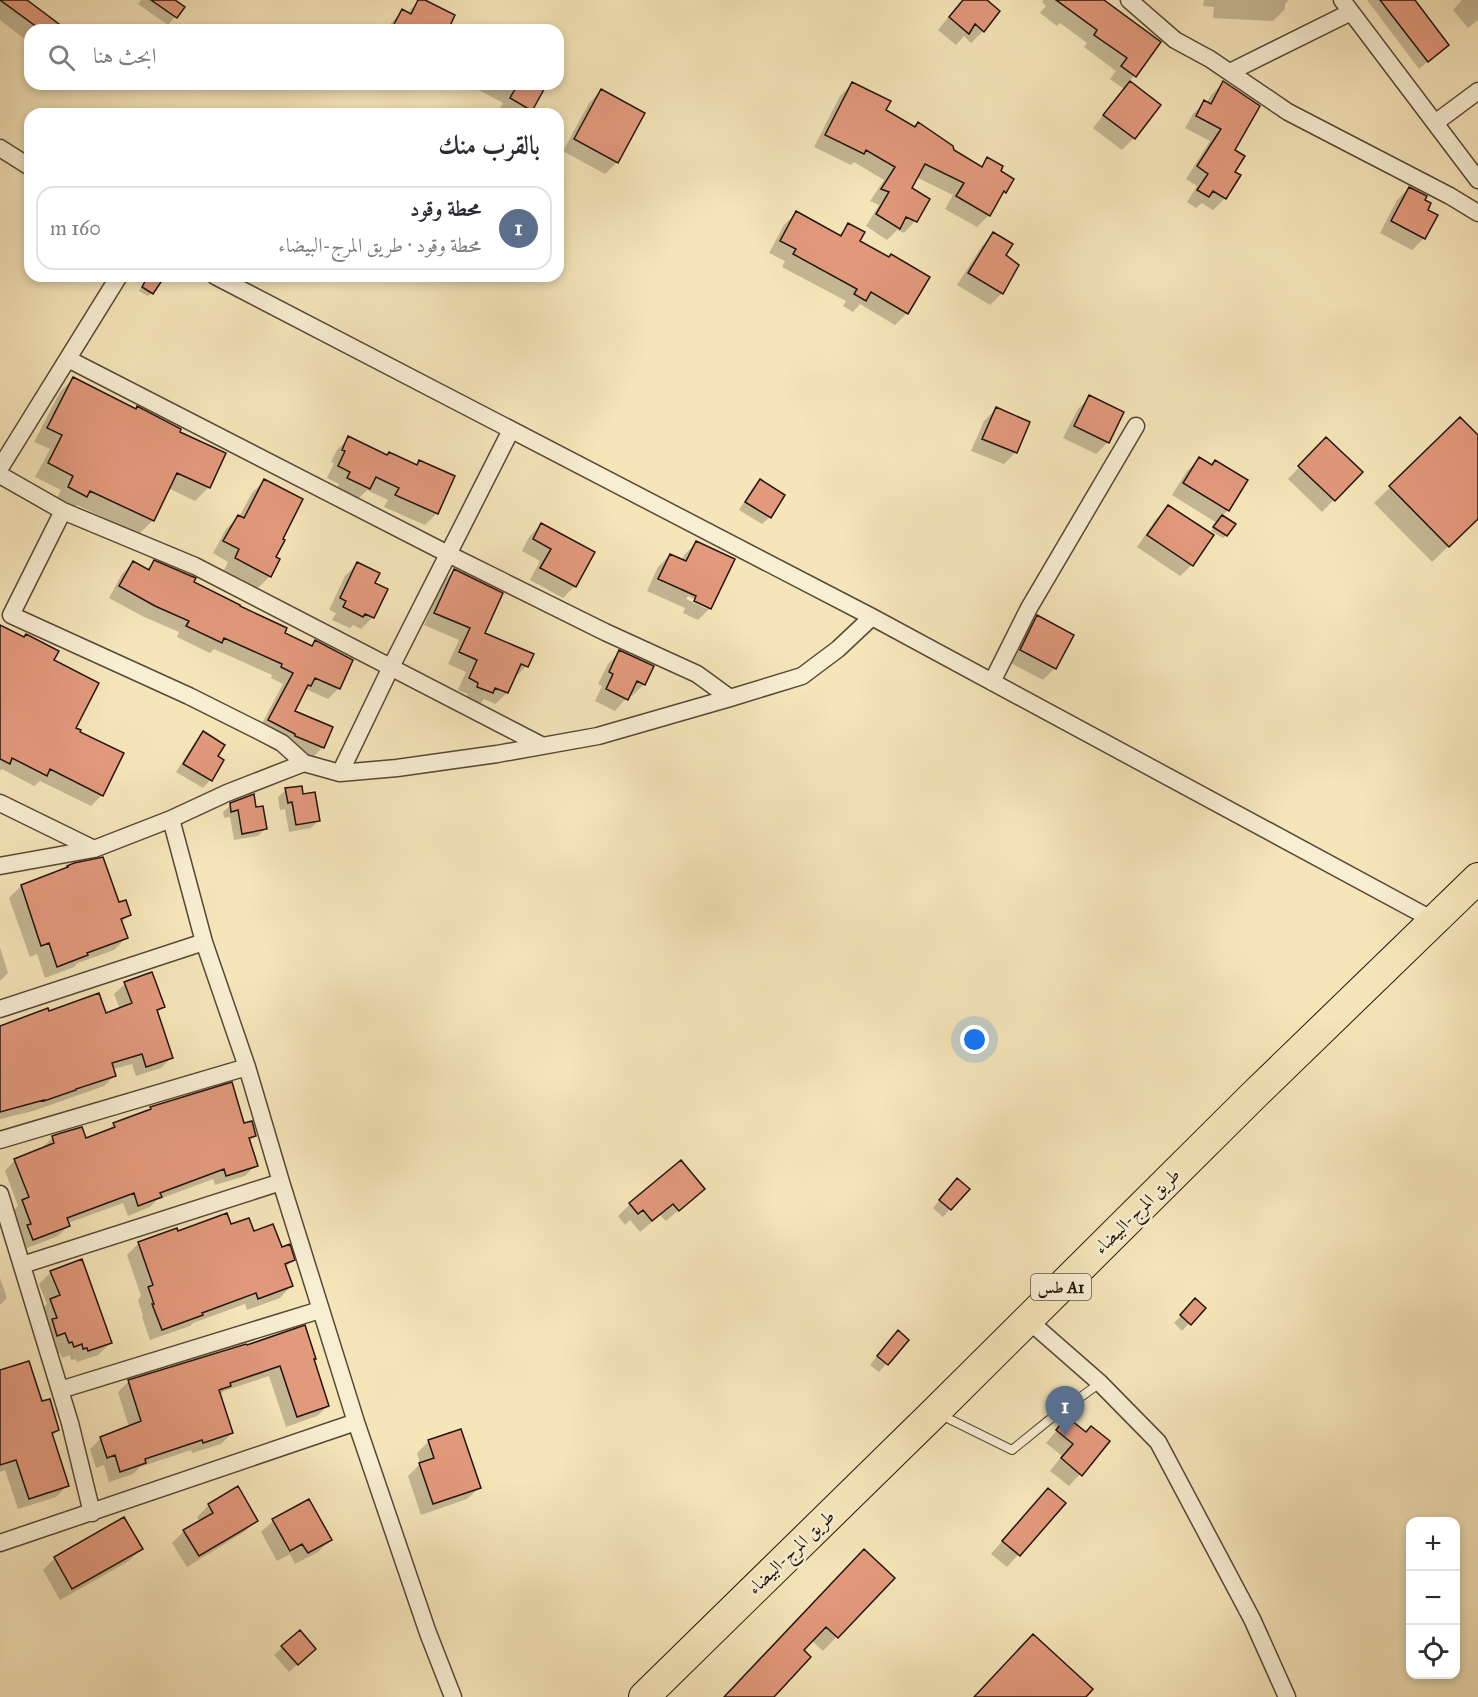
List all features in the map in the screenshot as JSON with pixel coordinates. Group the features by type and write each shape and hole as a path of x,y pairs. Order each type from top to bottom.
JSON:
{"highway":[{"name":"طريق المرج-البيضاء","path":"644,1697 1254,1095 1478,878"}],"street":[{"path":"1129,0 1175,40 1230,72 1288,112 1450,196 1478,213"},
{"path":"1230,72 1347,6 1478,180"},
{"path":"1435,123 1478,91"},
{"path":"0,148 24,163"},
{"path":"0,468 115,282"},
{"path":"226,282 872,617 1435,921"},
{"path":"68,358 448,554 605,632 697,674 730,698"},
{"path":"992,682 1029,608 1137,426"},
{"path":"340,773 511,430"},
{"path":"0,475 63,511 195,566 542,746"},
{"path":"63,511 11,615 189,696 259,731 282,743 304,763 340,773 397,768 598,736 730,698 802,676 838,649 872,617"},
{"path":"0,866 94,849 304,763"},
{"path":"0,803 94,849"},
{"path":"171,819 204,942 247,1067 320,1310 428,1633 453,1697"},
{"path":"0,1009 204,942"},
{"path":"0,1140 247,1067"},
{"path":"22,1265 281,1182"},
{"path":"0,1194 60,1390 92,1512"},
{"path":"60,1390 320,1310"},
{"path":"1028,1320 1100,1383 1158,1442 1252,1619 1287,1697"},
{"path":"0,1543 356,1422"}],"lane":[{"path":"935,1412 1012,1450 1100,1383"}],"building":[{"path":"0,0 27,0 59,24 33,24"},
{"path":"151,0 175,0 185,7 177,18"},
{"path":"418,0 425,0 455,15 451,24 394,24 402,9 411,14"},
{"path":"963,0 987,0 1000,11 984,32 975,24 969,34 949,17"},
{"path":"1056,0 1104,0 1161,42 1136,77 1121,66 1127,58 1094,35 1097,30"},
{"path":"1380,0 1415,0 1449,45 1428,62"},
{"path":"1130,81 1161,105 1135,139 1103,115"},
{"path":"1223,81 1260,106 1235,150 1245,156 1235,172 1241,175 1226,199 1213,191 1209,197 1197,190 1208,174 1197,166 1221,129 1196,116 1204,100 1211,104"},
{"path":"852,82 891,101 886,110 915,127 918,122 953,146 954,150 982,167 987,157 1003,166 1001,171 1014,179 1006,193 1004,191 990,216 956,196 964,183 925,164 912,188 930,199 917,222 906,217 900,229 876,214 889,192 881,189 895,167 866,150 864,154 825,135"},
{"path":"601,89 645,113 618,163 574,139"},
{"path":"515,90 544,90 534,108 527,108 510,98"},
{"path":"1409,187 1427,196 1425,200 1431,203 1428,210 1438,215 1425,239 1391,221"},
{"path":"796,211 841,236 848,223 865,232 860,241 889,257 891,254 930,277 908,314 871,292 866,301 854,294 857,289 793,254 796,249 780,241"},
{"path":"993,232 1013,244 1006,255 1019,265 1003,294 968,273"},
{"path":"145,282 161,282 153,294 142,287"},
{"path":"73,377 136,409 137,406 181,429 180,432 226,453 210,488 177,473 154,521 90,491 87,497 68,487 73,476 48,463 62,435 47,428"},
{"path":"1089,395 1124,412 1109,443 1074,426"},
{"path":"996,407 1030,422 1017,453 982,439"},
{"path":"1460,417 1478,435 1478,519 1449,547 1389,486"},
{"path":"348,436 387,455 389,452 417,465 419,460 455,476 438,514 395,495 399,488 376,477 370,489 347,478 350,472 338,466 345,451 342,450"},
{"path":"1326,437 1363,472 1335,501 1298,466"},
{"path":"1199,457 1212,465 1215,460 1248,480 1229,511 1183,483"},
{"path":"264,479 303,499 283,539 285,540 276,557 280,559 271,577 235,558 239,549 223,541 238,515 244,518"},
{"path":"760,479 785,495 771,518 745,502"},
{"path":"1168,505 1214,535 1193,566 1147,535"},
{"path":"1222,515 1236,524 1227,536 1213,527"},
{"path":"541,523 595,552 576,587 540,568 551,549 533,539"},
{"path":"696,541 735,559 711,609 694,601 696,596 658,579 670,554 686,561"},
{"path":"154,560 196,578 194,582 287,628 285,633 312,646 315,640 353,660 340,689 315,678 311,686 308,685 295,711 333,727 324,748 295,736 268,720 293,673 281,667 282,664 224,638 222,643 186,626 189,621 119,586 133,561 149,570"},
{"path":"357,562 380,573 375,583 388,589 374,618 365,614 363,617 343,607 346,601 340,598"},
{"path":"454,569 503,593 485,633 534,654 528,667 521,664 508,693 495,688 493,693 477,687 478,683 469,678 477,660 459,652 470,628 434,613"},
{"path":"1037,615 1074,635 1056,669 1020,650"},
{"path":"0,625 24,637 26,634 59,651 54,660 99,683 76,728 124,753 103,796 50,769 47,776 12,758 10,764 0,759"},
{"path":"619,650 654,666 645,685 637,681 628,700 606,689 613,674 609,672"},
{"path":"203,731 225,745 218,756 224,760 212,781 183,764"},
{"path":"302,786 303,794 315,792 320,821 296,825 292,802 288,803 285,788"},
{"path":"254,794 256,807 263,806 267,829 242,834 238,810 231,812 230,803"},
{"path":"103,857 119,902 126,900 131,915 121,919 128,938 57,967 49,943 41,946 21,885 74,863"},
{"path":"152,972 165,1007 157,1010 173,1058 146,1067 142,1054 112,1063 116,1076 44,1101 0,1112 0,1026 48,1008 49,1011 99,993 106,1013 132,1003 124,982"},
{"path":"232,1082 244,1123 252,1121 256,1136 249,1138 258,1166 226,1176 224,1169 160,1193 162,1197 138,1206 134,1193 67,1218 70,1226 33,1240 27,1225 31,1224 22,1200 29,1197 14,1159 54,1143 52,1136 82,1127 86,1138 115,1127 113,1123 151,1109 150,1107"},
{"path":"681,1160 705,1189 679,1211 673,1204 652,1221 643,1210 638,1214 629,1203"},
{"path":"957,1178 970,1189 951,1210 939,1200"},
{"path":"227,1213 231,1224 249,1218 254,1231 273,1224 282,1247 290,1244 295,1260 285,1264 293,1286 258,1299 256,1293 162,1330 148,1287 153,1285 138,1242 177,1228 178,1231"},
{"path":"82,1259 112,1343 88,1351 87,1348 83,1349 82,1344 74,1347 72,1342 69,1343 65,1333 57,1336 52,1319 57,1318 50,1299 60,1295 50,1271"},
{"path":"1195,1298 1206,1308 1191,1325 1180,1315"},
{"path":"305,1325 329,1406 297,1417 280,1366 230,1383 231,1386 219,1390 233,1433 203,1443 202,1440 145,1459 146,1463 120,1472 115,1455 107,1458 100,1437 141,1421 128,1380 247,1345"},
{"path":"898,1330 909,1340 888,1365 877,1356"},
{"path":"29,1361 42,1401 50,1399 59,1430 52,1433 69,1486 29,1499 16,1460 0,1465 0,1370"},
{"path":"1067,1417 1086,1432 1091,1426 1110,1441 1082,1476 1061,1458 1073,1444 1056,1430"},
{"path":"461,1429 481,1488 433,1504 419,1463 434,1458 428,1440"},
{"path":"238,1486 258,1521 199,1556 183,1530 213,1513 208,1504"},
{"path":"1048,1488 1066,1503 1020,1556 1002,1541"},
{"path":"309,1499 332,1540 308,1553 302,1544 290,1551 272,1519"},
{"path":"124,1517 143,1549 72,1589 54,1557"},
{"path":"864,1549 895,1578 838,1638 826,1627 804,1650 811,1657 774,1697 724,1697"},
{"path":"300,1630 316,1649 298,1665 281,1646"},
{"path":"1033,1634 1093,1689 1086,1697 974,1697"}],"place":[{"name":"محطة وقود","path":"1065,1436"}]}
